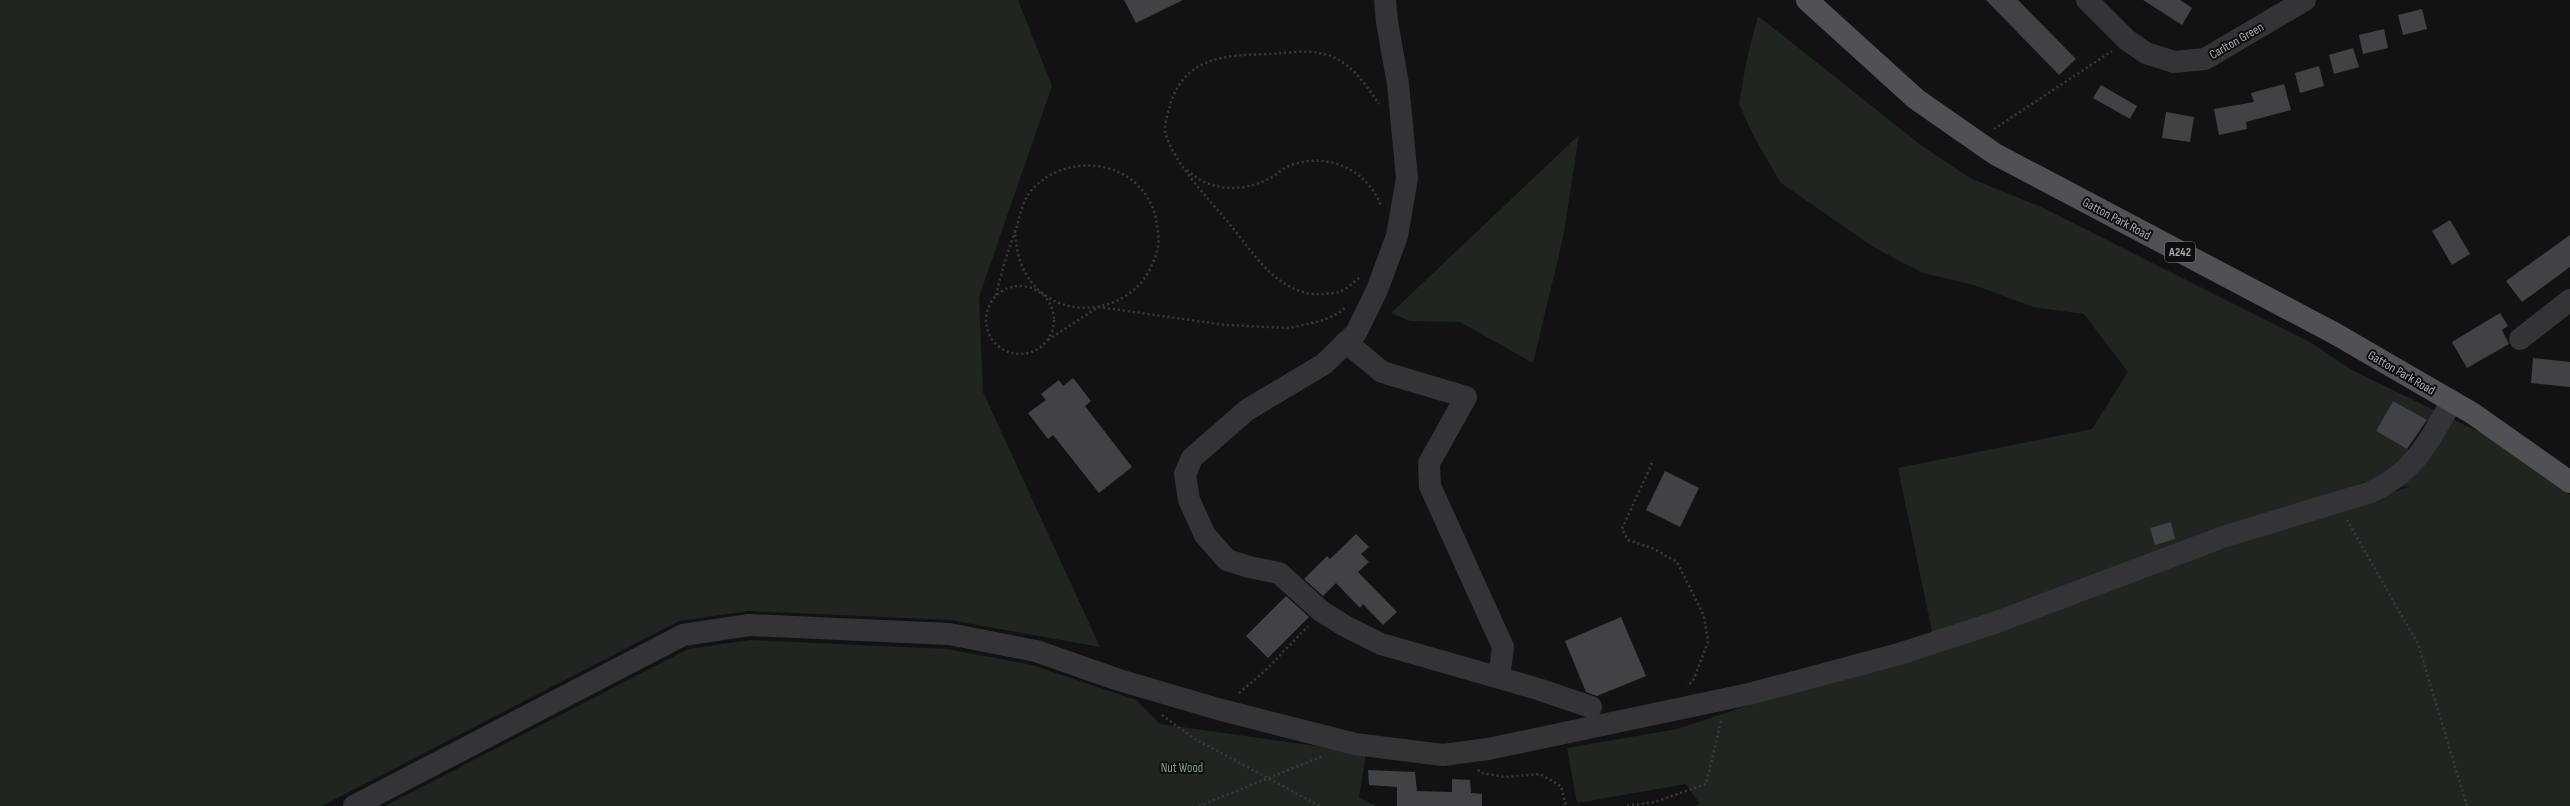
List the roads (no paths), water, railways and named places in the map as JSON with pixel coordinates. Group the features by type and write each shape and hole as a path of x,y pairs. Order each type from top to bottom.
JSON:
{"main road":[{"name":"Gatton Park Road","path":"1807,0 1916,100 1995,154 2334,333 2472,413 2570,482"}],"street":[{"path":"1386,0 1387,22 1398,84 1407,178 1397,236 1377,290 1356,333 1324,364 1247,410 1192,458 1185,474 1189,500 1205,535 1227,560 1250,568 1279,573 1321,611 1381,644 1499,677 1591,707"},
{"name":"Carlton Green","path":"2087,0 2126,40 2146,53 2174,62 2205,59 2305,0"},
{"path":"2520,339 2570,300"},
{"path":"1346,342 1382,372 1466,397 1429,463 1430,486 1503,647 1499,677"},
{"path":"354,806 683,635 749,625 949,634 1036,651 1119,680 1218,709 1355,744 1443,755 1465,752 1727,699 1899,654 1994,623 2222,537 2338,502 2391,482 2423,451 2452,401"}],"park label":[{"name":"Nut Wood","path":"1182,767"}]}
